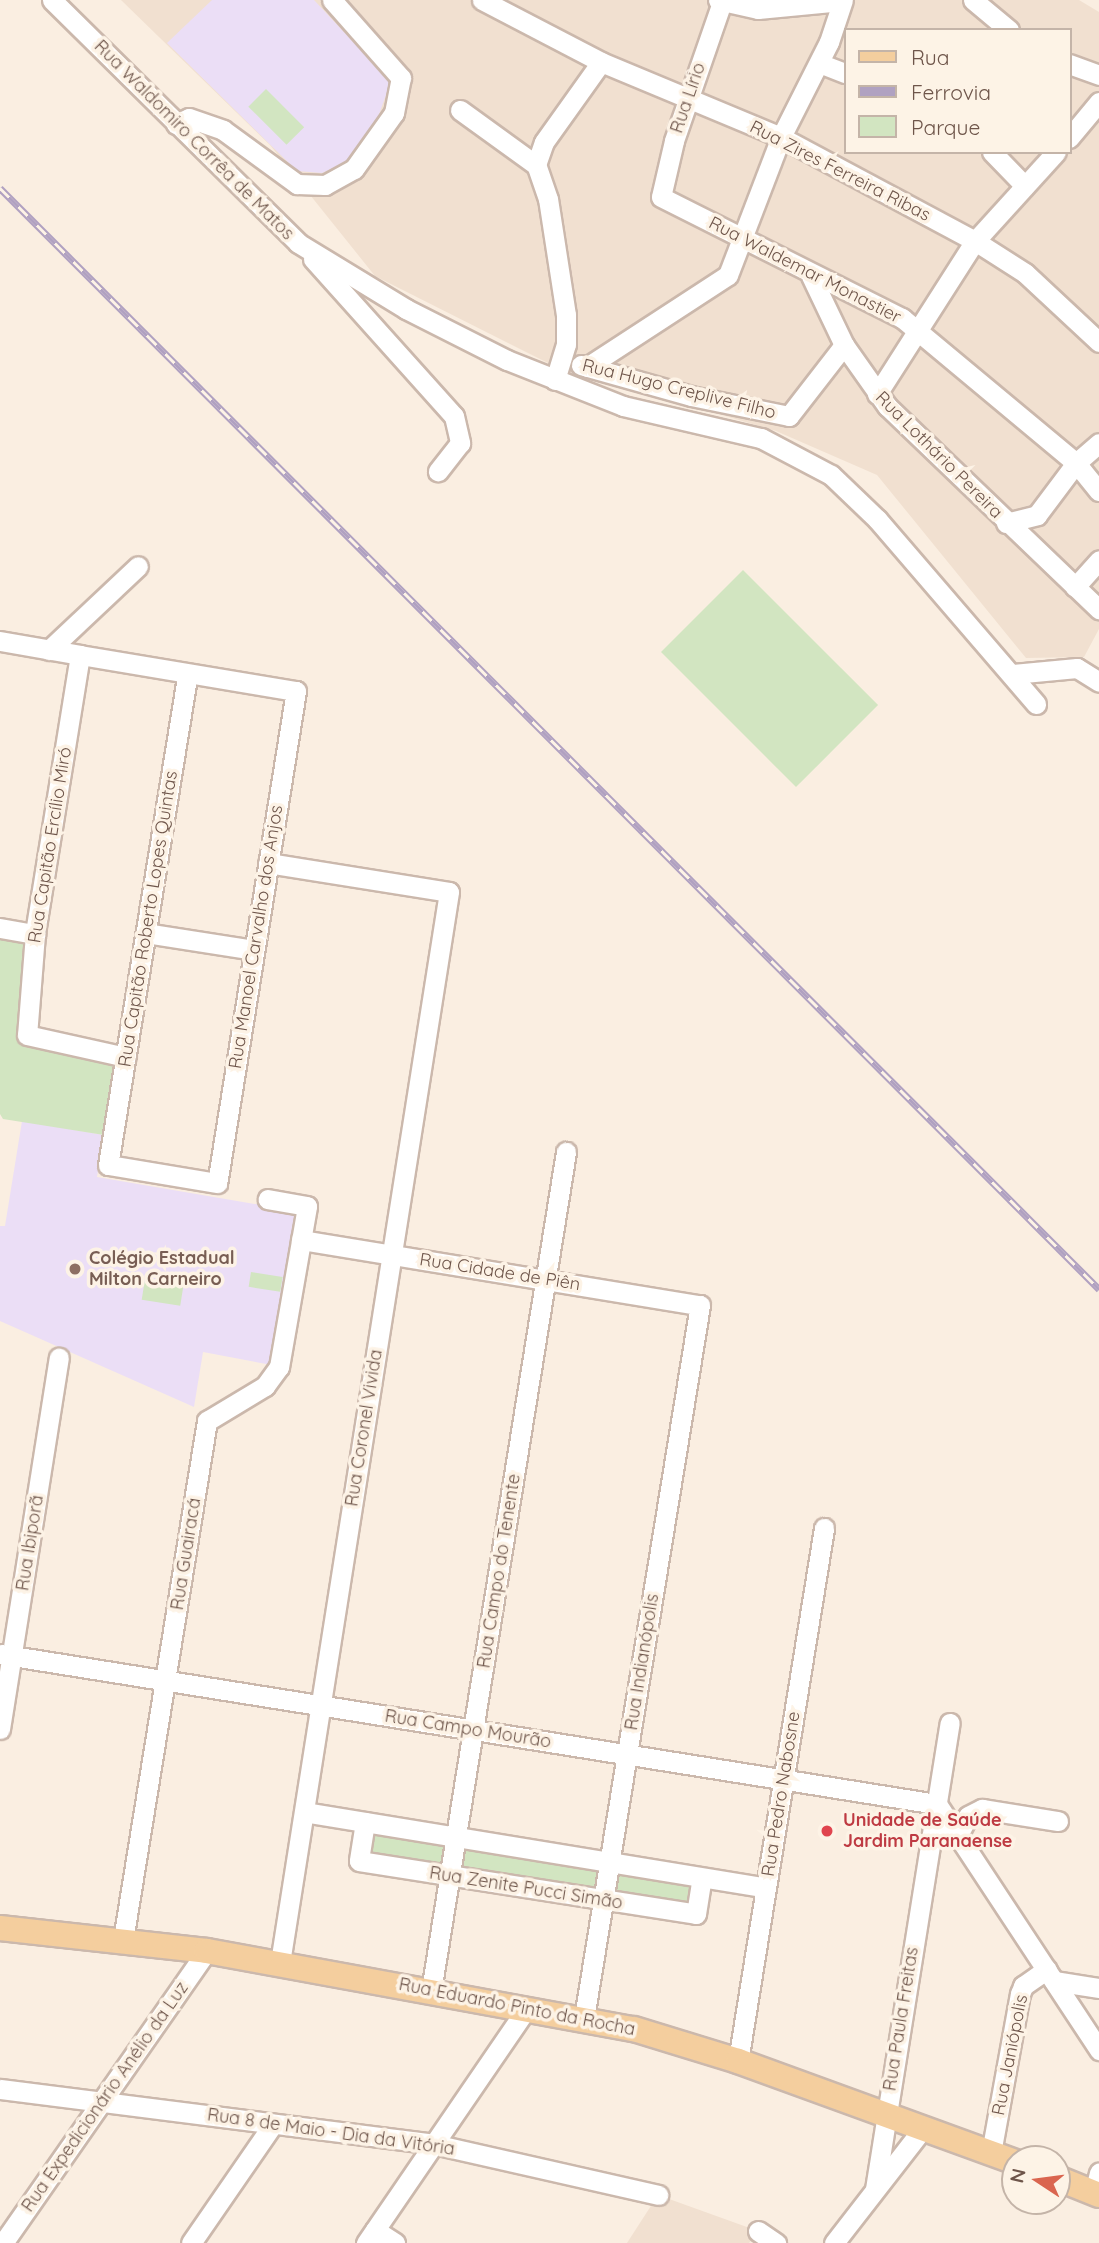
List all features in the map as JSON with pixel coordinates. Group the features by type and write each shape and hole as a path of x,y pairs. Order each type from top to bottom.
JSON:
{"main road":[{"name":"Rua Eduardo Pinto da Rocha","path":"0,1928 207,1951 584,2018 665,2037 738,2061 1001,2156"},
{"path":"1071,2181 1097,2187"}],"street":[{"name":"Rua Waldomiro Corrêa de Matos","path":"52,0 298,243 436,326 555,380 623,406 734,430 811,461 863,504 1013,674 1036,704"},
{"path":"176,124 189,118 223,130 297,184 325,186 354,169 394,113 401,78 332,0"},
{"name":"Rua Zires Ferreira Ribas","path":"482,0 601,62 781,137 975,241 1025,274 1099,342"},
{"path":"973,0 1007,28"},
{"path":"587,367 719,282 732,268 781,137 819,63 842,1 758,9 720,1"},
{"name":"Rua Lírio","path":"661,197 688,98 720,1"},
{"path":"536,164 544,142 601,62"},
{"path":"819,63 844,74"},
{"path":"1071,65 1099,75"},
{"path":"1071,136 1099,102"},
{"path":"460,110 536,164 548,199 566,315 563,361 555,380"},
{"path":"994,154 1025,186"},
{"path":"877,394 920,331 975,241 1054,154"},
{"name":"Rua Waldemar Monastier","path":"661,197 811,276 890,311 920,331 1076,463 1099,491"},
{"path":"298,243 454,416 460,443 438,471"},
{"name":"Rua Lothário Pereira","path":"811,276 844,345 877,394 1006,523 1099,609"},
{"name":"Rua Hugo Creplive Filho","path":"563,361 691,396 789,416 844,345"},
{"path":"1006,523 1037,515 1076,463 1099,443"},
{"path":"1075,587 1099,560"},
{"path":"49,650 138,566"},
{"path":"0,642 188,673"},
{"name":"Rua Capitão Ercílio Miró","path":"80,655 35,934 27,1035 126,1057"},
{"path":"1013,674 1077,668 1099,682"},
{"name":"Rua Manoel Carvalho dos Anjos","path":"108,1165 217,1183 296,691 188,673"},
{"name":"Rua Capitão Roberto Lopes Quintas","path":"108,1165 188,673"},
{"name":"Rua Coronel Vivida","path":"268,863 449,892 280,1963"},
{"path":"0,928 35,934"},
{"path":"146,933 254,950"},
{"name":"Rua Campo do Tenente","path":"431,1991 566,1152"},
{"name":"Rua Guairacá","path":"123,1940 207,1421 254,1393 276,1373 307,1206 268,1199"},
{"name":"Rua Cidade de Piên","path":"301,1240 700,1305"},
{"name":"Rua Indianópolis","path":"584,2018 700,1305"},
{"name":"Rua Ibiporã","path":"0,1729 6,1655 59,1358"},
{"name":"Rua Pedro Nabosne","path":"738,2061 824,1528"},
{"name":"Rua Campo Mourão","path":"6,1655 937,1804"},
{"name":"Rua Paula Freitas","path":"875,2189 950,1723"},
{"path":"937,1804 959,1833 1099,2050"},
{"path":"929,1848 959,1833 968,1816 982,1809 1058,1821"},
{"path":"304,1812 766,1888"},
{"name":"Rua Zenite Pucci Simão","path":"365,1822 359,1861 449,1876 696,1914 702,1878"},
{"name":"Rua Expedicionário Anélio da Luz","path":"3,2243 207,1951"},
{"path":"1051,1975 1099,1988"},
{"name":"Rua Janiópolis","path":"991,2152 1020,1994 1051,1975"},
{"path":"395,2243 370,2236 527,2008"},
{"name":"Rua 8 de Maio - Dia da Vitória","path":"0,2089 434,2144 658,2195"},
{"path":"191,2243 273,2124"},
{"name":"Rua Paula Freitas","path":"834,2243 924,2127"},
{"path":"758,2231 776,2243"}],"shaded area":[{"path":"121,0 1079,0 1099,12 1099,629 1084,657 1026,658 877,475 776,431 548,363 375,276 270,145"},
{"path":"212,0 314,0 386,77 390,84 373,131 346,162 322,173 297,171 167,43"},
{"path":"22,1121 104,1135 97,1177 302,1212 277,1366 203,1352 194,1407 0,1321 0,1226 5,1226"},
{"path":"658,2195 758,2231 749,2243 627,2243"}],"green space":[{"path":"266,89 304,127 287,145 248,107"},
{"path":"743,570 878,705 796,787 661,652"},
{"path":"0,936 27,941 19,1040 115,1063 104,1135 3,1119 0,1114"},
{"path":"251,1272 283,1277 280,1292 249,1287"},
{"path":"145,1279 184,1285 180,1306 142,1300"},
{"path":"372,1830 448,1842 444,1867 368,1855"},
{"path":"465,1844 602,1868 597,1894 460,1870"},
{"path":"618,1871 697,1884 693,1907 614,1895"}],"railway":[{"path":"0,188 1099,1289"}],"place":[{"name":"Colégio Estadual Milton Carneiro","path":"75,1269"},
{"name":"Unidade de Saúde Jardim Paranaense","path":"827,1831"}]}
